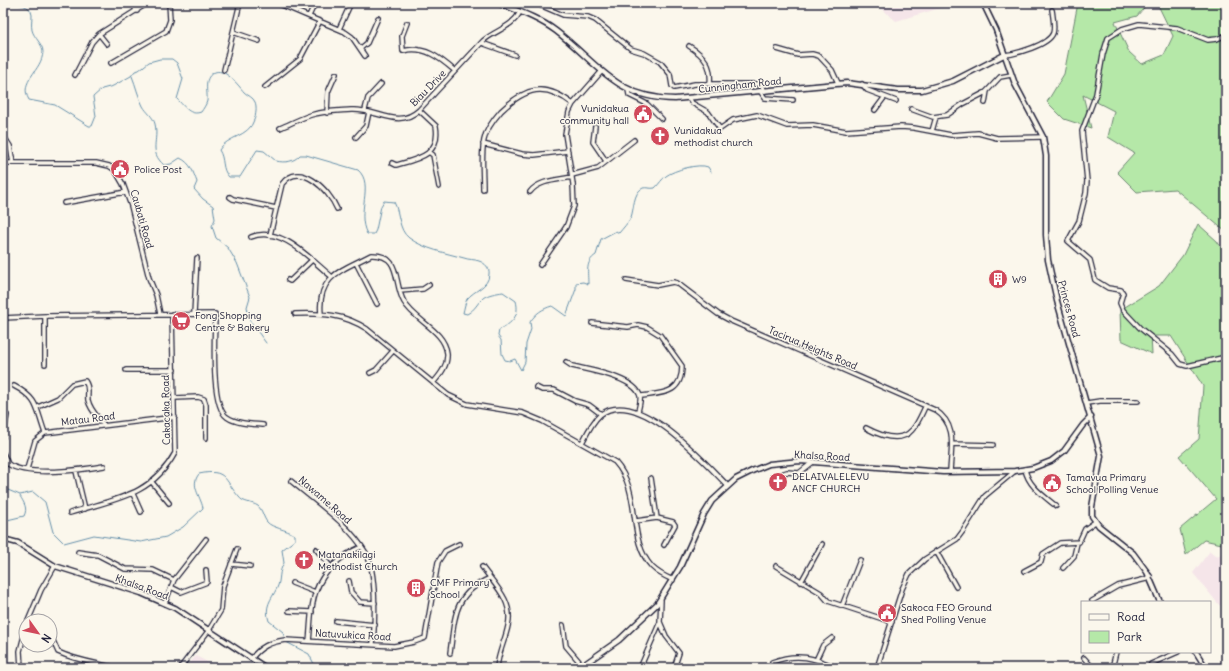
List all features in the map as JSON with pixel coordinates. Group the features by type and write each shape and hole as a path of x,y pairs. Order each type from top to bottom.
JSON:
{"main road":[{"name":"Cunningham Road","path":"498,3 520,12 556,31 618,85 628,90 656,98 689,98 838,83 862,84 898,90 928,89 953,81 1004,55"},
{"name":"Princes Road","path":"983,3 996,30 1012,75 1044,137 1046,156 1046,235 1048,260 1057,301 1101,456 1091,510 1095,522"},
{"name":"Khalsa Road","path":"581,667 619,640 639,623 661,600 689,550 704,514 712,501 728,486 752,471 769,464 800,461 950,472 1015,471 1046,464 1055,458 1064,451 1083,425 1091,417"},
{"path":"1095,522 1128,547 1150,576 1160,601"},
{"name":"Khalsa Road","path":"3,539 18,544 55,566 141,593 165,603 190,617 266,668"},
{"path":"1197,653 1206,668"}],"street":[{"path":"132,3 137,11"},
{"path":"75,75 92,42 99,34 148,3"},
{"path":"111,63 166,31 170,20 169,3"},
{"path":"224,70 240,3"},
{"path":"277,3 284,4 339,29 352,37 361,48 365,56"},
{"path":"309,16 315,3"},
{"path":"535,3 563,15 588,17 595,20 631,49 644,53 660,62 670,74 673,88 710,84 760,84 765,98 793,100"},
{"path":"339,29 350,4"},
{"path":"1004,55 1026,51 1050,37 1054,31 1052,10"},
{"name":"Biau Drive","path":"280,128 311,115 327,113 367,111 404,119 408,118 419,110 482,42 490,35 511,24 520,12"},
{"path":"361,48 367,43 378,18"},
{"path":"265,87 285,72 305,52 320,21"},
{"path":"407,23 402,36 403,51 411,49 427,52 441,59 455,71"},
{"path":"1226,35 1217,40 1210,40 1177,28 1138,24 1122,29 1108,38 1103,54 1096,94 1082,131 1087,181 1086,193 1079,221 1068,240 1090,260 1095,280 1108,288 1121,290 1122,293 1120,303 1123,310 1140,328 1172,354 1180,364 1187,366 1226,357"},
{"path":"233,32 259,41"},
{"path":"99,34 107,44"},
{"path":"482,42 514,55"},
{"path":"690,46 701,55 709,66 711,73 710,84"},
{"path":"777,49 798,55 812,54 819,56 832,70 838,83"},
{"path":"540,266 570,218 574,206 566,124 573,104 602,71"},
{"path":"327,113 328,92 336,74"},
{"path":"911,109 936,117 949,114 988,90 1000,77 1012,75"},
{"path":"356,137 366,126 368,120 368,98 381,84"},
{"path":"862,84 866,89 884,98 896,101"},
{"path":"483,189 484,144 487,132 492,122 511,101 526,92 542,90 552,91 562,95 573,104"},
{"path":"628,90 629,95 647,104 662,120"},
{"path":"985,103 988,90"},
{"path":"689,98 692,103 710,114 720,129 733,120 755,115 787,126 813,125 846,131 901,127 951,135 978,133 997,138 1044,137"},
{"path":"875,110 884,98"},
{"path":"392,163 396,165 429,152 436,141 436,126 419,110"},
{"path":"932,131 936,117"},
{"path":"595,126 594,142 606,161"},
{"path":"3,135 10,144 13,163"},
{"path":"530,192 533,188 544,183 592,170 634,140"},
{"path":"484,144 528,155 568,152"},
{"path":"429,152 433,155 439,186"},
{"name":"Caubati Road","path":"3,163 96,163 104,164 115,170 126,192 149,278 156,295 160,314"},
{"path":"270,235 282,184 286,178 299,174 308,176 315,180 335,203 337,209"},
{"path":"64,203 126,192"},
{"path":"230,197 233,199 276,208"},
{"path":"251,236 270,235 287,241 331,276"},
{"path":"321,314 320,304 322,292 331,276 371,254 379,254 387,258 393,264 404,302 410,310 437,334 444,344 447,353 444,370 433,383"},
{"path":"194,314 197,258"},
{"path":"288,280 290,281 312,260"},
{"path":"356,263 377,304"},
{"name":"Tacirua Heights Road","path":"626,280 658,285 674,282 677,283 718,314 731,321 926,405 945,417 952,434 950,472"},
{"path":"400,291 423,289 429,285"},
{"name":"Cakacaka Road","path":"70,513 133,494 151,481 167,465 175,453 172,314"},
{"path":"3,318 45,316 215,314 214,352 216,391 222,411 226,417 236,421 263,425"},
{"path":"295,314 321,314 353,320 367,329 448,394 467,404 523,413 606,456 621,468 631,493 636,521 636,534 643,553 652,567 673,580"},
{"path":"45,316 45,364"},
{"path":"592,323 628,327 638,325 647,327 660,335 682,366 679,383 672,390 640,396"},
{"path":"370,372 376,370 393,350"},
{"path":"566,362 572,366 620,379 637,390 640,396 638,411"},
{"path":"126,370 174,370"},
{"path":"38,407 58,398 72,384 85,381 89,390 88,399 91,409 104,425"},
{"path":"14,386 23,391 38,407 45,433 35,441 27,469"},
{"path":"536,387 542,390 554,390 575,401 589,405 601,414"},
{"path":"175,398 198,397 204,399 206,405 206,438"},
{"path":"1087,403 1100,401 1138,401"},
{"path":"866,428 883,436 900,437 912,431 926,405"},
{"path":"582,443 591,426 601,414 615,408 638,411 652,419 683,442 728,486"},
{"path":"3,437 7,415"},
{"name":"Matau Road","path":"45,433 175,417"},
{"path":"952,444 993,445"},
{"path":"3,453 8,464 14,467 27,469 76,471 104,466"},
{"path":"778,475 787,472 799,473 813,462"},
{"path":"1026,469 1027,476 1036,489 1056,506"},
{"path":"76,471 85,509"},
{"path":"877,668 907,578 916,566 959,536 985,496 1015,471"},
{"path":"651,478 657,518"},
{"path":"151,481 170,502"},
{"name":"Nawame Road","path":"291,481 342,524 366,554 372,575 375,603 373,644"},
{"path":"133,494 141,512"},
{"path":"636,521 664,518 673,522 675,525 664,545"},
{"path":"1063,568 1074,556 1077,543 1082,538 1085,529 1095,522"},
{"path":"165,603 174,580 206,539"},
{"path":"1024,571 1041,562 1043,554 1060,543 1077,543"},
{"name":"Natuvukica Road","path":"251,658 258,650 276,641 399,645 425,638 438,562 445,551 459,544"},
{"path":"801,582 822,544"},
{"path":"309,641 315,592 331,567 347,554 361,547"},
{"path":"180,668 221,610 223,586 237,549"},
{"path":"316,549 331,567"},
{"path":"936,551 956,587"},
{"path":"78,552 98,555 126,569 153,570 174,580"},
{"path":"842,606 860,560"},
{"path":"231,564 250,566"},
{"path":"31,613 41,590 55,566"},
{"path":"776,566 821,593 828,601 892,622"},
{"path":"482,567 499,587 506,601 509,618 496,668"},
{"path":"171,587 181,592 207,582 206,570"},
{"path":"1092,600 1118,586 1146,579 1150,576"},
{"path":"450,653 457,611 462,599 472,587 490,578"},
{"path":"349,581 351,592 360,602 375,603"},
{"path":"292,583 315,592"},
{"path":"640,668 660,622 661,600"},
{"path":"288,611 312,612"},
{"path":"336,621 375,625"},
{"path":"660,622 666,636 678,652 679,656 674,668"},
{"path":"563,625 566,646 581,667"},
{"path":"817,658 824,645 832,638"},
{"path":"58,652 76,660 95,662 117,668"},
{"path":"20,653 21,668"},
{"path":"1110,668 1113,664 1116,653"},
{"path":"1148,668 1151,664 1176,653"},
{"path":"772,662 780,659 800,657 817,658 838,668"},
{"path":"1084,658 1092,668"},
{"path":"822,668 825,662"}],"shaded area":[{"path":"881,3 947,3 944,7 896,21 882,9"},
{"path":"1210,551 1216,556 1226,554 1226,598 1220,606 1193,573"},
{"path":"196,656 219,668 185,668"}],"green space":[{"path":"1078,3 1148,3 1137,16 1115,22 1129,52 1142,64 1164,55 1173,36 1157,3 1226,3 1226,232 1175,189 1137,192 1117,172 1134,153 1108,137 1114,111 1083,95 1091,128 1064,119 1047,102 1064,74"},
{"path":"1198,224 1217,241 1226,255 1226,545 1204,540 1186,555 1180,529 1216,499 1179,456 1199,439 1203,386 1171,336 1151,336 1152,354 1121,340 1120,310 1159,286 1183,255"}],"waterway":[{"path":"10,3 27,7 31,11 32,30 43,49 42,59 28,81 26,87 26,93 29,100 55,105 89,126 92,126 96,116 93,97 102,89 113,86 131,76 135,71 139,70 149,62 160,59 172,59 177,63 183,79 177,99 188,110 194,113 201,112 206,104 207,82 210,76 217,72 226,74 253,99 256,104 255,118 248,130 227,142 219,150 225,171 229,177 240,177 257,150 264,151 276,161 289,161 300,155 306,155 358,170 363,176 365,183 363,217 367,234 374,234 381,206 384,201 394,202 403,231 409,238 421,245 435,250 466,259 479,261 485,264 488,268 489,274 487,282 467,299 463,313 467,314 483,298 493,294 503,292 516,301 516,315 508,325 499,330 498,336 501,340 502,354 505,360 510,361 515,359 521,370 525,362 526,344 531,329 530,322 545,308 552,306 566,316 576,289 576,283 583,282 588,284 589,264 592,258 596,255 601,239 616,231 619,233 631,217 637,193 643,188 655,188 666,176 687,168 704,166 708,167 711,172"},
{"path":"132,76 143,106 155,124 155,150 159,160 164,165 171,164 180,158 187,162 197,182 194,189 203,199 213,206 215,219 212,226 216,238 228,248 237,263 250,297 247,307 250,321 266,343"},
{"path":"3,488 20,495 33,492 45,502 53,532 64,543 94,535 141,542 166,537 183,527 203,508 196,490 196,478 199,474 220,474 241,499 258,506 269,524 295,535 295,540 282,550 284,563 278,585 269,603 267,611 269,621 283,632 284,636"},
{"path":"3,521 24,516 26,508 20,496"},
{"path":"286,642 309,654 314,664 321,668"}],"place":[{"name":"Vunidakua community hall","path":"643,114"},
{"name":"Vunidakua methodist church","path":"660,136"},
{"name":"Police Post","path":"120,169"},
{"name":"W9","path":"998,279"},
{"name":"Fong Shopping Centre & Bakery","path":"181,321"},
{"name":"DELAIVALELEVU ANCF CHURCH","path":"778,482"},
{"name":"Tamavua Primary School Polling Venue","path":"1052,483"},
{"name":"Matanakilagi Methodist Church","path":"304,560"},
{"name":"CMF Primary School","path":"416,588"},
{"name":"Sakoca FEO Ground Shed Polling Venue","path":"887,613"}]}
